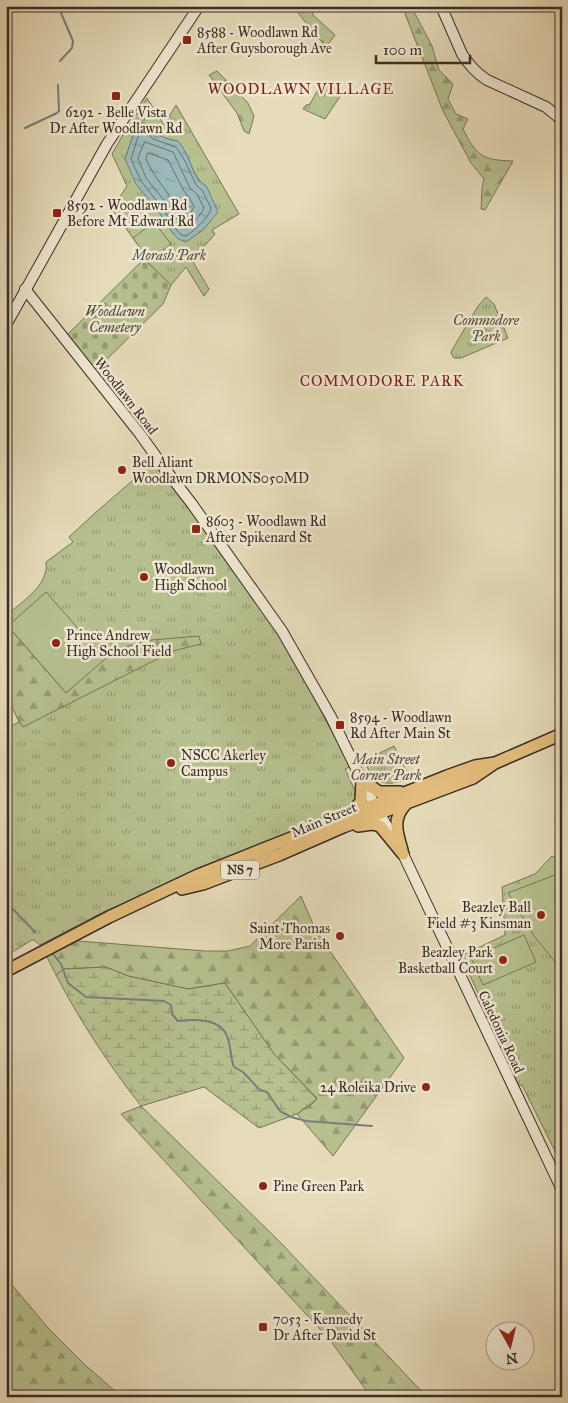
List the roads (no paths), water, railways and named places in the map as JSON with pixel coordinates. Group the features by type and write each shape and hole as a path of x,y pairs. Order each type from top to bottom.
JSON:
{"main road":[{"name":"Main Street","path":"6,971 109,917 198,875 349,816 404,805 473,778 495,763 562,734"},
{"name":"Main Street","path":"160,894 203,884 279,855 343,827 406,792 475,766 495,763"},
{"path":"362,780 379,792 406,792"},
{"path":"349,816 361,801 362,780"},
{"path":"403,854 396,822 398,814 404,805"},
{"path":"343,827 372,824 380,826 403,854"}],"street":[{"path":"6,325 123,118 199,6"},
{"path":"441,6 462,54 478,74 486,80 546,107 562,120"},
{"name":"Woodlawn Road","path":"25,289 140,434 206,522 273,617 331,717 377,809"},
{"name":"Caledonia Road","path":"377,809 403,854 562,1190"}],"water":[{"path":"143,122 159,135 178,141 185,151 196,177 206,186 218,212 203,230 186,242 178,239 136,184 125,159 134,133"}],"waterway":[{"path":"58,6 73,41 72,48 60,61"},
{"path":"25,128 59,111 58,85"},
{"path":"6,135 10,133"},
{"path":"6,902 35,932"},
{"path":"53,954 61,964 68,983 86,997 164,1001 171,1005 172,1014 178,1021 199,1020 219,1026 227,1036 234,1067 243,1072 260,1090 267,1092 280,1111 291,1117 306,1121 372,1126"}],"place":[{"name":"8588 - Woodlawn Rd After Guysborough Ave","path":"187,40"},
{"name":"6292 - Belle Vista Dr After Woodlawn Rd","path":"116,96"},
{"name":"8592 - Woodlawn Rd Before Mt Edward Rd","path":"57,213"},
{"name":"Bell Aliant Woodlawn DRMONS050MD","path":"122,470"},
{"name":"8603 - Woodlawn Rd After Spikenard St","path":"196,529"},
{"name":"Woodlawn High School","path":"144,577"},
{"name":"Prince Andrew High School Field","path":"56,643"},
{"name":"8594 - Woodlawn Rd After Main St","path":"340,725"},
{"name":"NSCC Akerley Campus","path":"171,763"},
{"name":"Beazley Ball Field #3 Kinsman","path":"541,915"},
{"name":"Saint Thomas More Parish","path":"340,936"},
{"name":"Beazley Park Basketball Court","path":"503,960"},
{"name":"24 Roleika Drive","path":"426,1087"},
{"name":"Pine Green Park","path":"263,1186"},
{"name":"7053 - Kennedy Dr After David St","path":"263,1327"}],"district":[{"name":"WOODLAWN VILLAGE","path":"301,89"},
{"name":"COMMODORE PARK","path":"382,381"}],"park label":[{"name":"Morash Park","path":"169,255"},
{"name":"Woodlawn Cemetery","path":"115,320"},
{"name":"Commodore Park","path":"486,328"},
{"name":"Main Street Corner Park","path":"386,768"}]}
